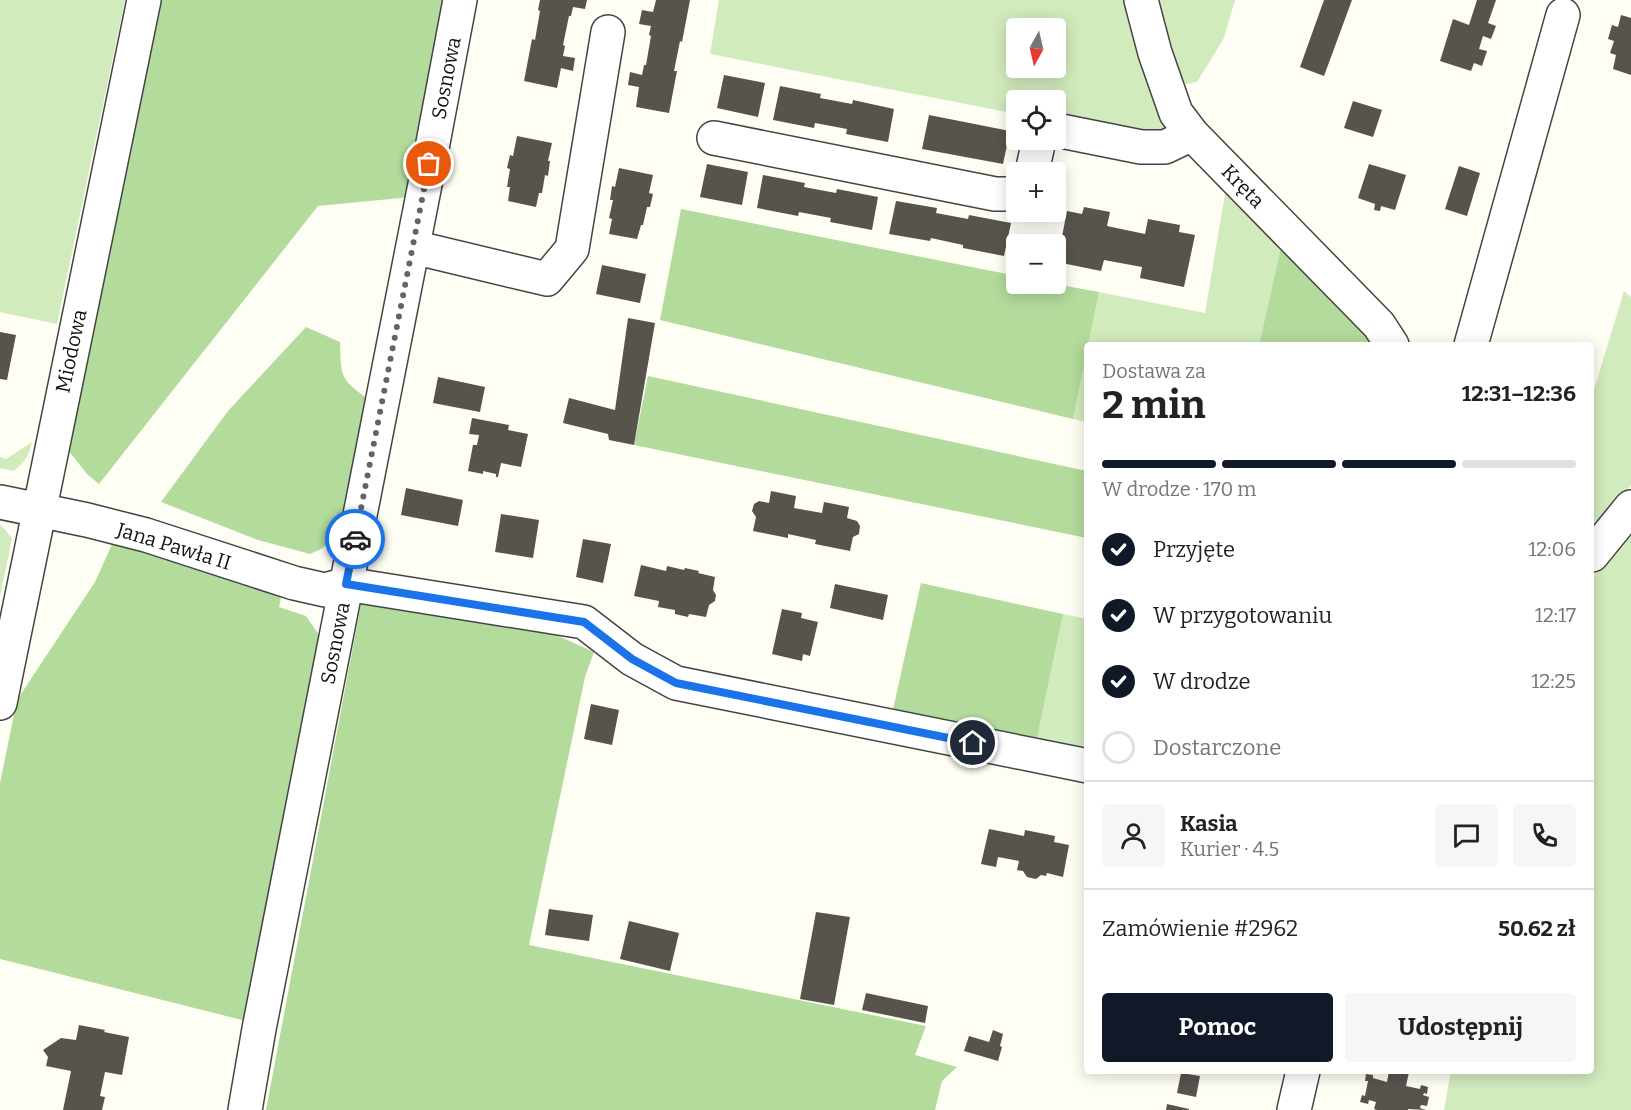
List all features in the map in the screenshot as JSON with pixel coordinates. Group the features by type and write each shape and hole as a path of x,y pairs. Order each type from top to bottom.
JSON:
{"street":[{"name":"Miodowa","path":"0,703 144,0"},
{"name":"Sosnowa","path":"245,1110 263,1005 460,0"},
{"name":"Kręta","path":"1141,0 1155,53 1176,113 1192,134 1379,325 1390,342"},
{"path":"1472,342 1563,15"},
{"path":"413,247 547,279 572,249 608,32"},
{"path":"1066,132 1141,147 1165,147 1192,134"},
{"path":"714,138 995,194 1006,194"},
{"name":"Jana Pawła II","path":"0,502 87,520 146,536 294,583 325,590 346,584 584,622 632,659 676,683 1084,765"},
{"path":"1594,553 1631,507"},
{"path":"1294,1110 1302,1074"}],"green space":[{"path":"0,0 125,0 57,324 0,312"},
{"path":"162,0 449,0 411,197 318,206 99,484 87,474 68,450"},
{"path":"719,0 1235,0 1224,38 1197,82 1150,91 1167,123 1159,133 1066,123 1066,90 1006,90 1006,112 710,54"},
{"path":"1227,182 1282,243 1260,342 1089,342 1099,292 1205,313"},
{"path":"681,209 1006,274 1006,294 1066,294 1066,286 1099,292 1089,342 1084,342 1084,365 1073,419 660,320"},
{"path":"1282,243 1371,342 1260,342"},
{"path":"1624,291 1631,297 1631,485 1594,530 1594,389"},
{"path":"306,327 340,342 343,375 351,386 367,398 343,534 310,554 258,540 161,502 228,411"},
{"path":"1084,364 1084,421 1073,419"},
{"path":"648,376 1084,470 1084,537 634,445"},
{"path":"32,442 21,465 13,471 0,468 0,457 6,459"},
{"path":"0,524 12,538 0,597"},
{"path":"1631,530 1631,1110 1444,1110 1450,1074 1594,1074 1594,576"},
{"path":"114,540 282,592 279,607 306,616 319,635 250,1022 0,959 0,783 17,700 95,582"},
{"path":"921,583 1063,614 1036,743 892,714"},
{"path":"361,604 554,634 594,652 585,677 529,945 926,1026 915,1055 957,1067 942,1081 935,1110 266,1110"},
{"path":"1063,614 1084,618 1084,753 1036,743"}],"building":[{"path":"540,0 587,0 585,9 573,7 571,16 569,16 563,56 575,58 573,71 561,68 557,88 524,81 532,39 535,40"},
{"path":"656,0 690,0 674,71 677,71 669,113 636,107 639,87 628,85 630,72 642,75 644,65 646,65 651,26 639,24 642,10 653,12"},
{"path":"1324,0 1352,0 1324,76 1300,67"},
{"path":"1477,0 1496,0 1488,23 1496,26 1491,39 1483,36 1479,49 1487,51 1482,66 1474,63 1471,71 1440,61 1453,19 1469,25"},
{"path":"1621,15 1631,18 1631,75 1613,69 1616,55 1610,53 1614,41 1608,39 1612,25 1618,27"},
{"path":"724,75 765,83 758,117 717,108"},
{"path":"780,86 821,94 820,98 852,104 853,100 894,109 888,142 846,134 847,129 815,123 814,128 773,120"},
{"path":"1353,101 1382,110 1373,137 1344,128"},
{"path":"929,115 1006,130 1003,164 922,149"},
{"path":"517,136 552,143 548,161 550,161 548,176 545,175 542,193 539,193 536,207 508,201 510,187 507,187 510,169 507,168 510,155 513,156"},
{"path":"707,164 748,172 742,205 700,197"},
{"path":"1369,164 1406,175 1395,210 1381,206 1380,211 1374,210 1375,204 1358,198"},
{"path":"1459,166 1480,173 1467,216 1445,209"},
{"path":"619,168 653,175 649,193 653,194 650,207 647,207 637,239 609,234 612,219 609,218 613,200 610,200 612,186 615,187"},
{"path":"763,175 805,183 804,187 836,193 837,189 878,197 872,230 830,222 831,218 799,212 798,216 757,208"},
{"path":"896,201 937,208 936,213 968,219 969,215 1011,223 1009,234 1006,234 1004,256 963,248 963,245 931,238 930,241 889,234"},
{"path":"1084,207 1110,212 1107,226 1145,234 1148,219 1180,225 1179,232 1195,235 1184,287 1140,278 1142,267 1104,260 1101,271 1066,264 1066,234 1062,234 1067,211 1082,214"},
{"path":"602,265 646,274 640,303 596,294"},
{"path":"628,318 655,323 634,445 609,440 608,434 563,423 569,398 615,410"},
{"path":"0,332 16,335 7,380 0,379"},
{"path":"438,377 485,387 480,412 433,403"},
{"path":"472,418 509,425 508,430 528,434 521,467 501,463 498,477 496,474 483,471 483,474 468,471 473,445 477,445 479,435 469,434"},
{"path":"406,488 463,500 458,526 401,515"},
{"path":"771,491 796,496 794,508 822,513 824,502 849,507 847,518 857,521 860,526 859,534 853,537 850,551 815,544 816,540 788,534 788,538 753,531 756,517 752,511 754,504 759,501 769,503"},
{"path":"501,514 539,520 533,558 495,552"},
{"path":"583,539 611,544 603,583 576,577"},
{"path":"641,565 666,571 667,566 684,570 685,568 715,577 713,590 716,595 715,601 709,605 706,617 675,614 675,610 658,607 659,601 634,596"},
{"path":"835,584 888,595 883,620 830,608"},
{"path":"782,609 802,613 801,618 818,622 810,656 803,654 802,661 772,654"},
{"path":"591,704 619,710 612,745 584,739"},
{"path":"989,829 1024,836 1025,830 1055,836 1054,842 1069,845 1063,877 1047,873 1046,876 1041,875 1036,879 1027,877 1023,871 1017,870 1019,861 998,857 996,867 981,864"},
{"path":"549,909 593,915 589,941 545,935"},
{"path":"816,912 850,917 834,1005 800,999"},
{"path":"629,921 679,933 670,971 620,959"},
{"path":"866,993 928,1006 925,1023 862,1010"},
{"path":"79,1025 129,1037 122,1075 105,1072 100,1096 105,1097 102,1110 63,1110 71,1071 46,1066 48,1057 43,1050 61,1038 76,1040"},
{"path":"993,1030 1003,1034 998,1061 964,1051 969,1036 989,1042"},
{"path":"1181,1074 1200,1076 1196,1097 1177,1093"},
{"path":"1366,1074 1387,1082 1388,1074 1409,1074 1406,1086 1420,1089 1421,1085 1428,1087 1427,1094 1423,1095 1429,1097 1427,1106 1421,1105 1420,1108 1426,1110 1377,1110 1374,1109 1376,1102 1369,1100 1368,1104 1360,1102 1362,1095 1365,1096 1368,1081 1365,1081"},
{"path":"1167,1104 1189,1109 1189,1110 1166,1110"}],"way so far":[{"path":"355,539 429,164"}],"route":[{"path":"355,539 346,584 584,622 632,659 676,683 973,743"}]}
